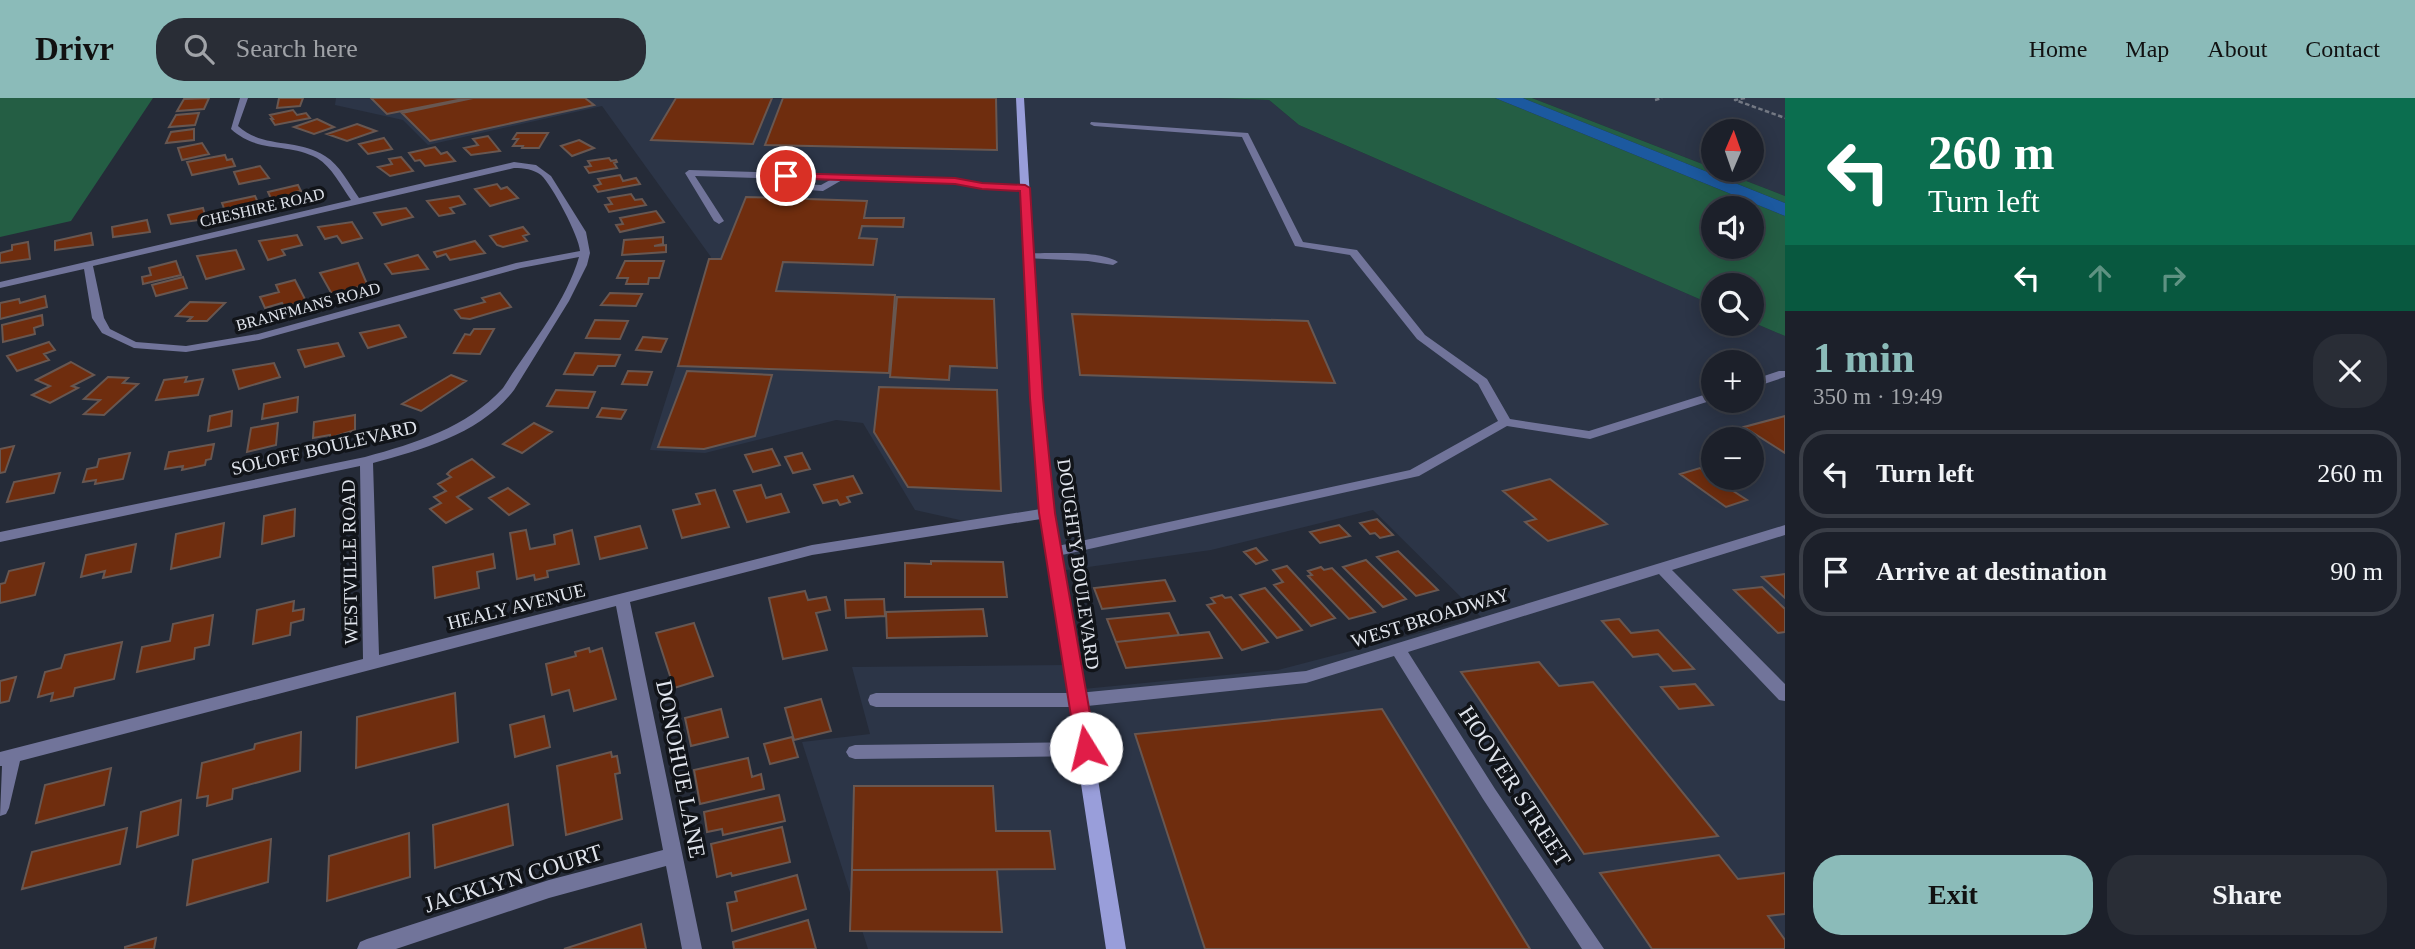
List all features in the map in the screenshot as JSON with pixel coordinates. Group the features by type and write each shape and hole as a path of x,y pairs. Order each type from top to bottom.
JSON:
{"main road":[{"name":"DOUGHTY BOULEVARD","path":"1020,98 1037,398 1047,513 1116,949"}],"street":[{"path":"244,98 234,127 242,137 319,156 330,164 356,201"},
{"path":"1094,124 1245,135 1299,244 1353,252 1421,337 1483,382 1505,422"},
{"name":"CHESHIRE ROAD","path":"0,285 503,166 531,166 545,172 581,234 585,253"},
{"path":"719,221 689,173 786,176 796,187 823,188 841,177 955,181 982,186 1025,188"},
{"name":"BRANFMANS ROAD","path":"88,265 99,318 106,331 134,345 186,349 259,337 520,265 585,253"},
{"name":"SOLOFF BOULEVARD","path":"0,537 366,461 442,438 471,422 508,390 573,281 585,253"},
{"path":"1029,256 1114,261"},
{"path":"1764,380 1783,374"},
{"path":"1053,552 1414,473 1505,422 1590,435 1701,401"},
{"name":"WESTVILLE ROAD","path":"366,461 371,663"},
{"name":"HEALY AVENUE","path":"7,758 812,550 1047,513"},
{"name":"WEST BROADWAY","path":"876,700 1078,700 1279,682 1306,677 1785,530"},
{"path":"1662,568 1785,695"},
{"name":"DONOHUE LANE","path":"622,598 692,949"},
{"name":"HOOVER STREET","path":"1398,649 1489,794 1594,949"},
{"path":"855,752 1086,748"},
{"path":"0,808 7,758"},
{"name":"JACKLYN COURT","path":"368,949 549,889 673,856"}],"path":[{"path":"1655,100 1662,98"},
{"path":"1728,98 1785,118"},
{"path":"1735,100 1745,98"}],"shaded area":[{"path":"336,98 1269,100 1299,125 1701,300 1701,336 1764,336 1764,327 1785,336 1785,949 868,949 802,742 870,734 852,667 1068,665 1073,690 1278,670 1481,617 1373,510 1211,550 1052,572 1044,519 982,525 915,510 863,423 836,420 705,453 650,450 711,257 602,106 428,145 403,120 335,105"},
{"path":"1532,98 1785,98 1785,196 1749,182 1764,182 1764,119 1701,119 1701,163"}],"green space":[{"path":"0,98 153,98 71,221 0,237"},
{"path":"1219,98 1495,98 1736,196 1701,196 1701,259 1764,259 1764,207 1785,216 1785,336 1764,327 1764,273 1701,273 1701,300 1299,125 1269,100"},
{"path":"1523,98 1532,98 1701,163 1701,169"},
{"path":"1733,182 1749,182 1785,196 1785,203"}],"water":[{"path":"1495,98 1523,98 1701,169 1701,182"},
{"path":"1701,182 1733,182 1785,203 1785,216 1764,207 1764,196 1736,196"}],"building":[{"path":"209,98 204,109 177,111 184,99"},
{"path":"279,98 303,98 300,106 277,108"},
{"path":"371,98 468,98 387,114"},
{"path":"473,98 585,98 594,105 430,141 402,113"},
{"path":"676,98 772,98 753,144 651,140"},
{"path":"783,98 996,98 997,150 765,145"},
{"path":"293,110 297,115 306,113 310,118 275,125 271,119 270,115"},
{"path":"199,113 195,125 169,127 176,115"},
{"path":"317,119 334,127 314,134 294,127"},
{"path":"357,124 376,131 347,141 327,134"},
{"path":"194,129 194,140 166,143 171,132"},
{"path":"517,133 548,133 539,148 522,148 523,146 513,146 518,139 513,139"},
{"path":"488,136 500,151 471,155 464,148 478,145 473,139"},
{"path":"384,138 392,149 368,154 359,144"},
{"path":"579,140 594,148 572,156 561,146"},
{"path":"202,143 209,154 182,160 178,148"},
{"path":"435,147 441,154 447,152 455,161 425,166 420,160 415,161 409,153"},
{"path":"225,155 227,160 232,159 235,166 192,175 187,162"},
{"path":"401,157 413,171 390,176 378,167 392,164 389,159"},
{"path":"609,158 611,161 616,160 614,163 617,168 589,173 585,167 591,166 588,161"},
{"path":"260,166 269,178 239,184 234,172"},
{"path":"620,175 623,181 636,178 640,184 598,192 594,186 601,184 598,179"},
{"path":"497,184 501,189 507,187 518,198 490,206 475,189"},
{"path":"298,185 301,191 295,192 297,197 273,203 268,192"},
{"path":"631,194 635,200 642,199 646,205 609,212 605,205 612,204 608,198"},
{"path":"255,196 260,207 225,211 222,203"},
{"path":"459,196 465,204 450,208 454,213 439,216 427,201"},
{"path":"746,197 867,201 864,218 904,218 903,227 862,226 859,238 877,239 873,265 783,262 776,291 895,295 889,373 678,366 709,259 721,259"},
{"path":"203,208 206,219 171,224 168,215"},
{"path":"406,208 413,217 382,225 374,213"},
{"path":"656,211 664,222 620,232 616,225 623,224 620,218"},
{"path":"147,220 150,232 113,237 112,227"},
{"path":"352,222 362,238 342,243 337,236 325,239 318,227"},
{"path":"523,227 529,234 523,236 527,241 503,247 497,245 490,236"},
{"path":"91,233 93,245 55,250 55,241"},
{"path":"297,235 302,245 282,250 285,255 268,260 259,241"},
{"path":"663,237 663,244 654,246 666,245 666,252 622,255 624,240"},
{"path":"475,241 485,253 450,260 446,254 437,257 434,252"},
{"path":"28,242 30,259 0,263 0,253 12,250 12,245"},
{"path":"236,250 244,269 206,279 197,256"},
{"path":"418,255 428,269 392,274 385,264"},
{"path":"176,261 181,275 143,284 142,277 151,275 149,268"},
{"path":"625,261 664,261 659,278 649,278 648,284 626,284 628,278 617,278"},
{"path":"358,263 367,284 333,296 320,273"},
{"path":"183,277 187,288 156,296 152,285"},
{"path":"295,280 306,301 284,307 282,303 265,308 260,297 279,292 276,285"},
{"path":"500,293 511,307 470,319 461,318 455,310 485,302 482,298"},
{"path":"610,293 642,294 636,306 601,305"},
{"path":"45,296 47,307 0,319 0,303 19,299 20,303"},
{"path":"897,297 994,299 997,368 950,366 949,380 890,377"},
{"path":"190,302 225,303 207,321 188,321 192,317 176,316"},
{"path":"1072,314 1308,321 1335,383 1080,375"},
{"path":"42,315 43,325 34,328 35,334 3,342 2,325"},
{"path":"595,320 628,321 620,339 586,338"},
{"path":"399,325 406,337 368,348 360,333"},
{"path":"474,329 494,329 480,354 454,353 465,334 470,335"},
{"path":"643,337 667,339 661,352 636,350"},
{"path":"49,342 55,350 44,354 49,360 17,371 7,356"},
{"path":"338,343 344,356 305,367 298,350"},
{"path":"575,353 620,355 615,366 598,366 593,375 564,374"},
{"path":"71,362 94,375 72,386 78,388 50,403 32,395 50,386 36,380"},
{"path":"274,363 280,377 239,389 233,370"},
{"path":"628,371 652,372 647,385 622,384"},
{"path":"687,371 772,375 755,436 704,449 658,447"},
{"path":"451,375 466,381 421,411 402,404"},
{"path":"108,377 128,378 123,383 138,384 104,415 84,414 100,400 84,399"},
{"path":"187,377 185,382 203,379 198,395 156,400 164,380"},
{"path":"879,387 997,390 1001,491 908,487 874,432"},
{"path":"556,390 595,392 588,408 547,406"},
{"path":"298,397 297,412 262,419 264,404"},
{"path":"602,408 626,410 621,419 597,417"},
{"path":"232,411 231,426 208,431 210,416"},
{"path":"355,415 355,430 330,438 330,435 313,438 314,422"},
{"path":"1785,416 1785,453 1764,440 1764,427 1744,427"},
{"path":"278,423 276,445 247,452 251,428"},
{"path":"534,423 552,432 522,453 503,444"},
{"path":"214,444 211,459 206,460 205,465 182,470 183,466 165,469 169,452"},
{"path":"14,446 5,472 0,473 0,449"},
{"path":"772,449 780,465 753,472 745,455"},
{"path":"130,453 123,479 95,484 96,480 83,482 87,469 97,467 99,459"},
{"path":"802,453 810,469 793,473 785,457"},
{"path":"472,459 494,477 457,497 472,509 446,523 430,509 441,503 434,497 446,491 438,484 451,477 447,474 451,470"},
{"path":"1700,468 1701,489 1680,474"},
{"path":"60,473 54,493 7,502 14,482"},
{"path":"853,476 862,493 847,497 850,502 840,505 837,500 823,503 814,485"},
{"path":"1550,479 1607,524 1548,541 1525,522 1536,519 1503,491"},
{"path":"761,485 766,498 781,494 789,512 747,522 734,491"},
{"path":"508,488 529,504 509,515 489,498"},
{"path":"715,490 729,527 682,538 673,510 700,504 696,494"},
{"path":"1702,490 1732,490 1747,500 1726,507"},
{"path":"295,509 294,536 262,544 264,516"},
{"path":"1377,519 1393,535 1380,538 1375,533 1370,534 1360,523"},
{"path":"224,523 220,557 171,569 176,534"},
{"path":"1339,525 1350,536 1320,543 1310,532"},
{"path":"640,526 647,548 600,559 595,537"},
{"path":"526,530 530,549 555,544 554,535 572,530 579,564 547,571 548,577 535,580 534,575 517,579 510,533"},
{"path":"136,544 131,572 103,578 105,571 81,577 86,555"},
{"path":"1256,548 1267,560 1256,564 1244,552"},
{"path":"1398,551 1438,590 1416,596 1377,557"},
{"path":"493,554 495,568 477,572 479,588 435,598 433,567"},
{"path":"1366,560 1406,599 1383,607 1343,567"},
{"path":"931,561 1003,562 1007,597 905,597 905,563 931,564"},
{"path":"44,563 35,595 0,603 0,584 5,583 9,571"},
{"path":"1287,566 1335,618 1311,626 1274,585 1283,582 1273,570"},
{"path":"1321,567 1324,570 1332,568 1375,612 1349,619 1308,576 1312,575 1308,571"},
{"path":"1785,574 1785,598 1762,577"},
{"path":"1165,580 1175,601 1102,609 1094,588"},
{"path":"1762,587 1785,609 1785,632 1778,633 1734,590"},
{"path":"1265,588 1302,630 1277,638 1240,595"},
{"path":"805,591 808,600 826,597 830,610 816,613 827,650 783,659 769,598"},
{"path":"1222,595 1225,598 1231,597 1268,642 1242,650 1207,605 1215,603 1211,598"},
{"path":"884,599 885,616 846,618 845,600"},
{"path":"294,601 293,611 304,609 303,620 291,623 290,635 253,644 257,610"},
{"path":"983,609 987,636 887,638 886,612"},
{"path":"1169,613 1179,635 1116,642 1107,619"},
{"path":"213,615 209,645 195,648 194,659 137,672 142,647 170,641 173,624"},
{"path":"1619,619 1631,633 1658,630 1694,669 1673,671 1658,654 1633,657 1602,621"},
{"path":"694,623 713,676 674,688 656,633"},
{"path":"1209,632 1222,658 1126,668 1116,642"},
{"path":"122,642 114,679 75,688 73,696 51,701 53,693 38,697 45,672 61,668 65,655"},
{"path":"589,648 590,652 602,648 616,699 574,711 569,690 552,695 546,664 576,656 575,652"},
{"path":"1539,662 1559,686 1593,682 1718,836 1584,854 1461,672"},
{"path":"16,677 9,701 0,703 0,681"},
{"path":"1695,684 1713,705 1679,709 1661,687"},
{"path":"455,693 458,742 356,768 357,717"},
{"path":"821,699 831,731 794,740 785,708"},
{"path":"721,709 728,737 691,746 685,718"},
{"path":"1382,709 1530,949 1205,949 1135,734"},
{"path":"544,716 550,747 515,757 510,725"},
{"path":"301,732 300,771 233,789 232,799 207,806 208,796 197,798 202,763 254,749 255,744"},
{"path":"792,737 798,757 770,764 764,744"},
{"path":"611,752 612,757 617,756 620,773 615,774 622,819 566,835 557,766"},
{"path":"748,758 752,777 761,774 764,789 700,804 694,770"},
{"path":"111,768 104,805 36,823 45,785"},
{"path":"854,786 993,786 996,831 1050,831 1055,869 852,870"},
{"path":"779,795 785,821 723,835 722,829 707,832 704,812"},
{"path":"181,800 178,835 137,847 141,812"},
{"path":"508,804 513,845 435,868 433,825"},
{"path":"782,827 790,862 717,877 711,844"},
{"path":"127,828 120,864 22,889 32,852"},
{"path":"409,833 410,877 327,901 329,856"},
{"path":"271,839 268,882 187,905 193,860"},
{"path":"1719,855 1738,879 1785,873 1785,914 1768,916 1785,940 1785,949 1652,949 1600,873"},
{"path":"852,870 997,870 1002,932 850,931"},
{"path":"797,875 806,909 732,931 727,903 737,901 735,892"},
{"path":"808,920 816,949 734,949 733,942"},
{"path":"641,924 646,949 564,949"},
{"path":"156,938 154,949 125,949 125,947"}],"route":[{"path":"786,176 955,181 982,186 1025,188 1037,398 1047,513 1086,748"}]}
